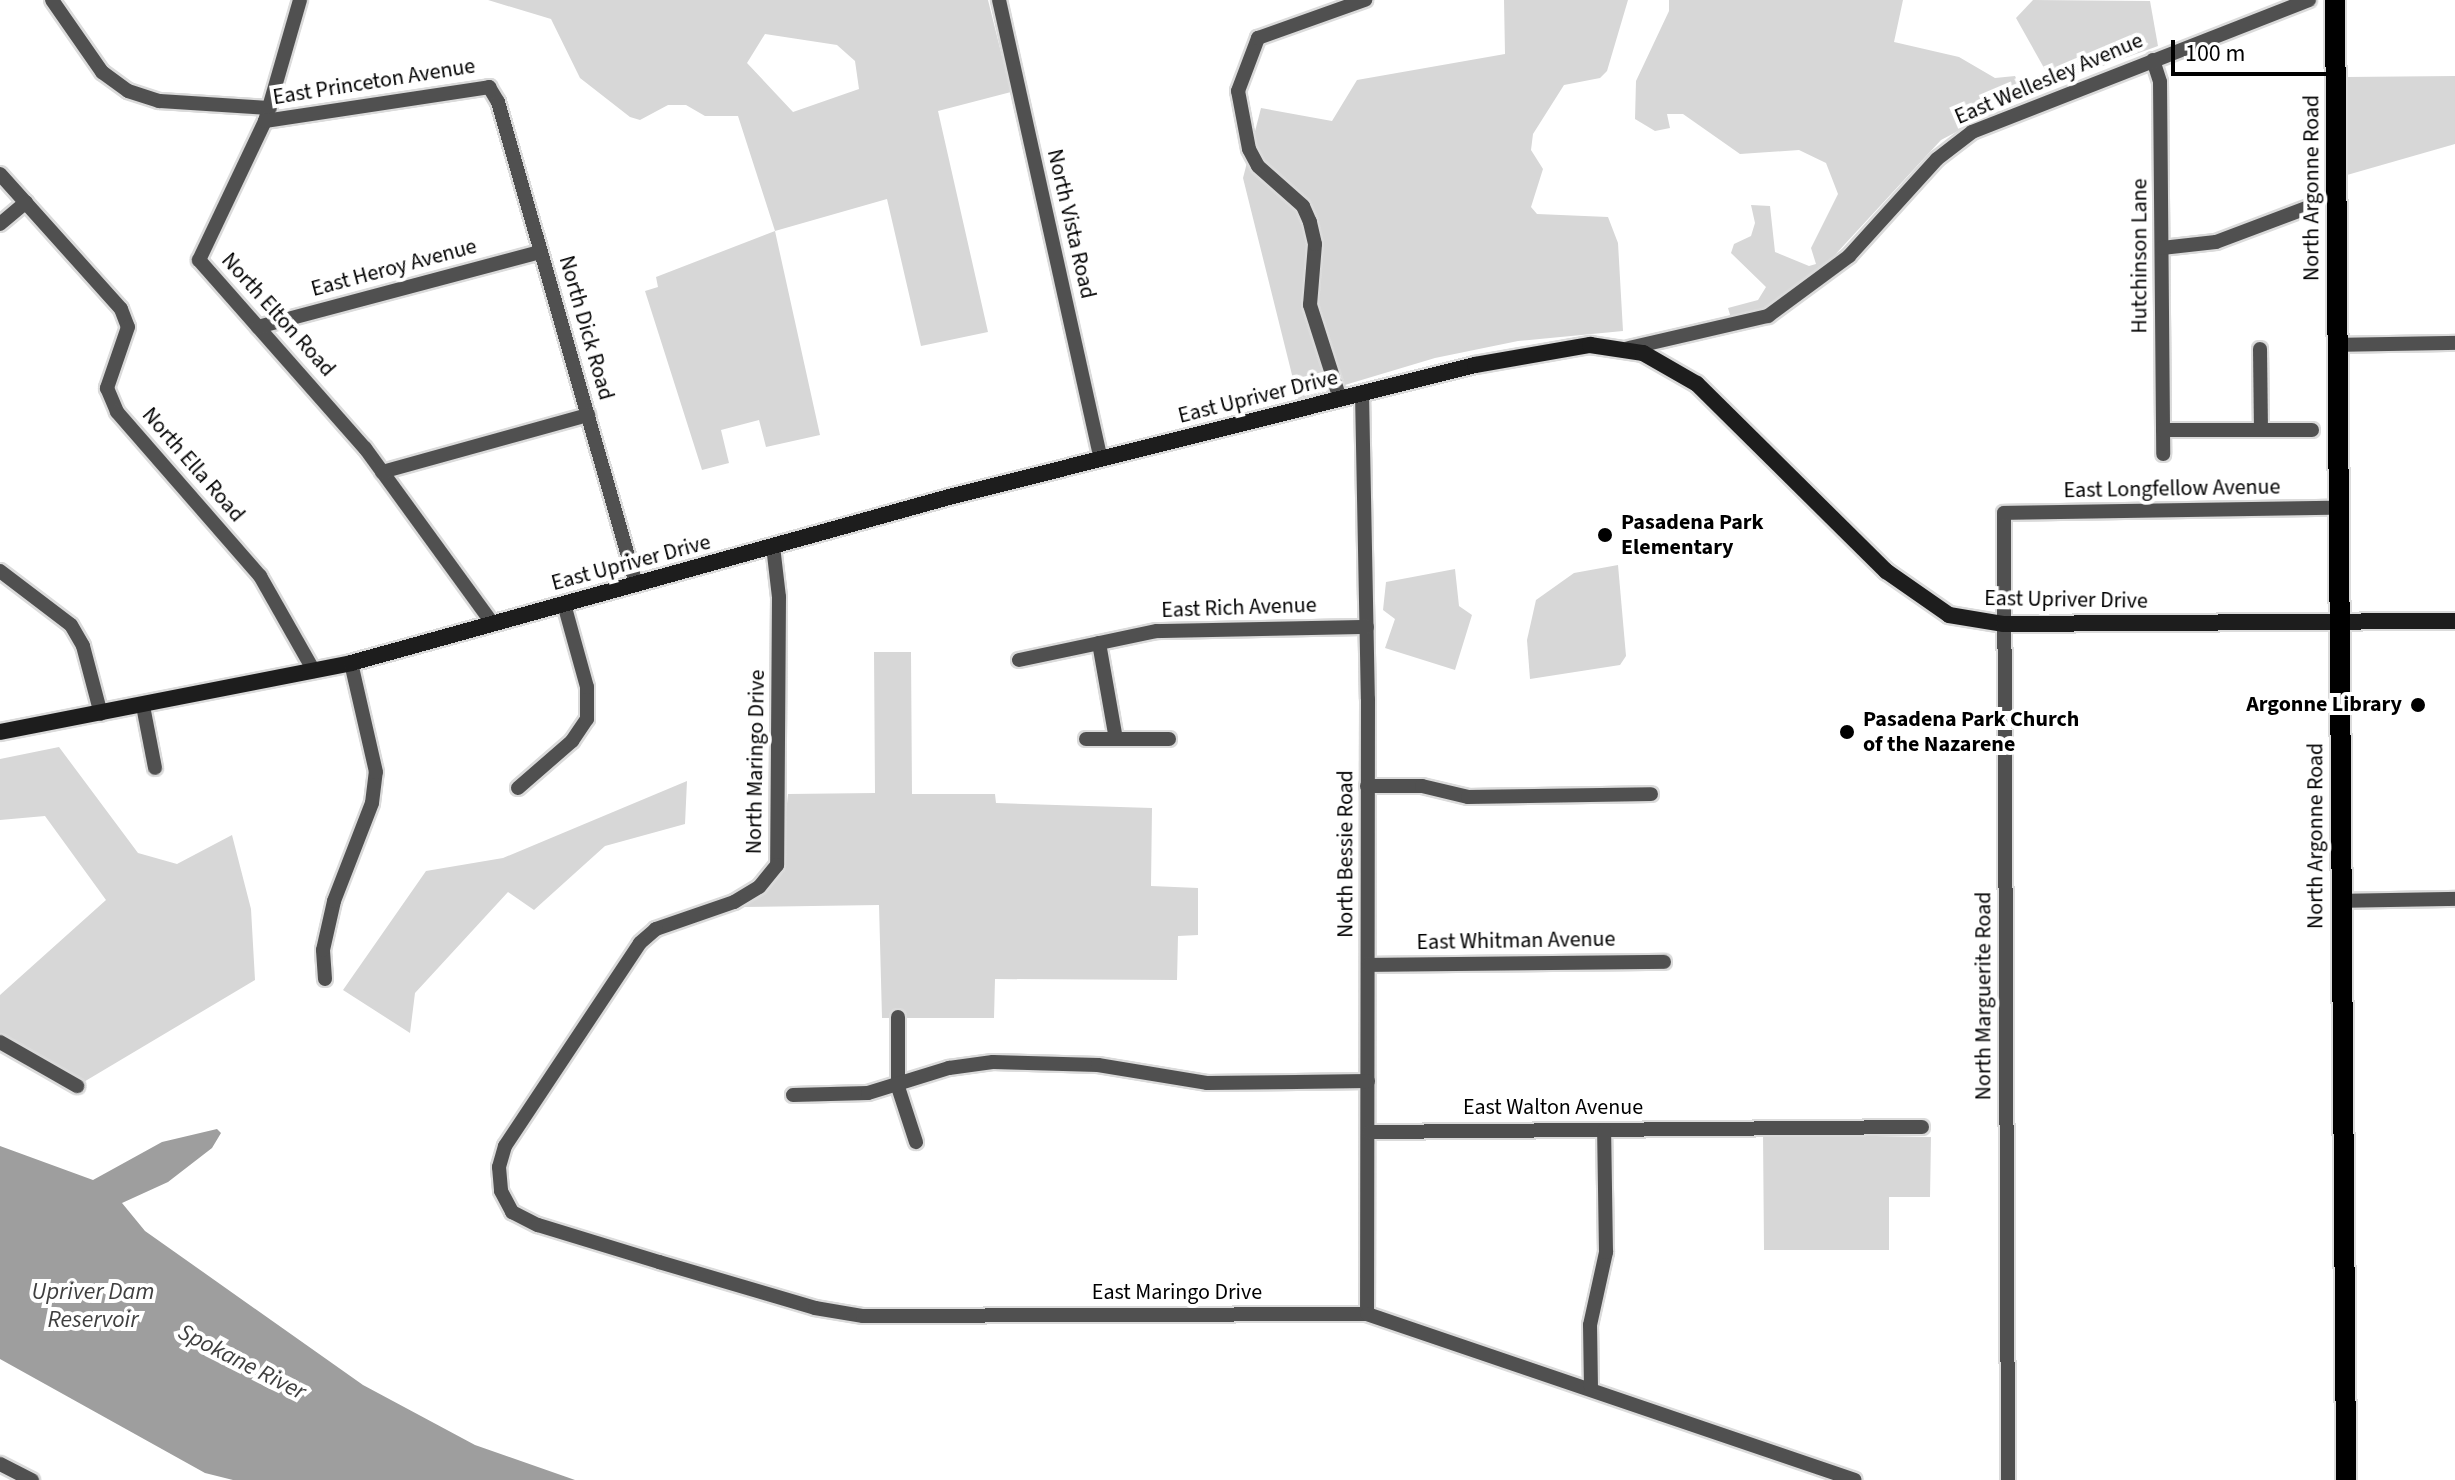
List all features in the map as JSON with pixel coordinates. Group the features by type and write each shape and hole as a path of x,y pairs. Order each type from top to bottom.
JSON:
{"main road":[{"name":"North Argonne Road","path":"2335,0 2346,1480"},
{"name":"East Upriver Drive","path":"0,732 351,663 1101,459 1362,393 1568,347 1629,348 1697,384 1916,596 1949,615 2004,624 2455,621"}],"street":[{"name":"East Princeton Avenue","path":"52,0 102,72 128,91 159,101 268,115 489,87"},
{"name":"North Elton Road","path":"300,0 268,115 199,260 382,472 492,623"},
{"name":"North Vista Road","path":"999,0 1101,459"},
{"path":"1340,399 1310,305 1315,244 1310,222 1303,206 1253,157 1238,91 1258,38 1365,0"},
{"name":"East Wellesley Avenue","path":"1629,348 1659,337 1768,316 1849,256 1953,144 2028,107 2309,0"},
{"name":"Hutchinson Lane","path":"2153,60 2160,82 2163,454"},
{"name":"North Dick Road","path":"489,87 498,102 636,584"},
{"name":"North Ella Road","path":"0,174 121,309 128,327 107,388 117,412 260,576 290,621 314,671"},
{"path":"0,224 26,202"},
{"path":"2162,248 2216,242 2309,207"},
{"name":"East Heroy Avenue","path":"258,327 540,252"},
{"path":"2337,345 2455,343"},
{"path":"2260,349 2261,430"},
{"name":"North Bessie Road","path":"1362,393 1367,627 1367,1314"},
{"path":"382,472 588,415"},
{"path":"2163,430 2312,430"},
{"name":"East Longfellow Avenue","path":"2004,513 2340,508"},
{"name":"North Marguerite Road","path":"2004,513 2008,1480"},
{"name":"North Maringo Drive","path":"501,1191 499,1167 505,1146 640,943 656,929 734,902 759,887 777,865 780,676 773,546"},
{"path":"0,571 71,625 83,646 101,714"},
{"path":"518,788 572,741 587,719 587,687 564,604"},
{"name":"East Rich Avenue","path":"1019,660 1175,630 1367,627"},
{"path":"1099,643 1116,739"},
{"path":"325,979 323,950 334,901 372,803 376,772 351,663"},
{"path":"143,706 155,768"},
{"path":"1086,739 1169,739"},
{"path":"1367,786 1422,786 1468,797 1651,794"},
{"path":"2340,901 2455,899"},
{"name":"East Whitman Avenue","path":"1368,965 1664,962"},
{"path":"898,1017 898,1087 916,1142"},
{"path":"0,1042 77,1086"},
{"path":"793,1095 868,1093 898,1087 949,1068 993,1062 1098,1065 1207,1083 1368,1081"},
{"name":"East Walton Avenue","path":"1369,1132 1922,1127"},
{"path":"1591,1388 1590,1325 1606,1252 1604,1130"},
{"name":"East Maringo Drive","path":"501,1191 512,1212 538,1225 815,1308 863,1316 1367,1314 1855,1480"},
{"path":"0,1464 27,1479"}],"shaded area":[{"path":"488,0 988,0 1011,92 938,111 988,332 921,346 887,199 775,231 738,116 705,116 686,105 668,105 640,120 630,117 580,78 551,19","holes":["765,34 837,45 855,61 859,89 793,112 747,63"]},
{"path":"1504,0 1628,0 1607,71 1600,78 1564,85 1533,134 1531,150 1543,169 1531,207 1537,214 1608,217 1618,243 1623,331 1518,341 1435,358 1298,399 1243,178 1261,108 1332,121 1357,80 1505,54"},
{"path":"1669,0 1903,0 1894,42 1959,57 1995,78 2015,76 2024,96 1941,140 1821,270 1759,312 1731,318 1728,308 1758,300 1766,287 1731,253 1734,244 1751,236 1755,223 1751,205 1770,206 1775,252 1809,266 1816,264 1811,248 1838,194 1826,163 1799,150 1740,154 1683,114 1667,114 1670,128 1655,131 1635,119 1636,81 1669,11"},
{"path":"2033,0 2150,1 2158,46 2053,84 2016,18"},
{"path":"2455,76 2455,144 2347,175 2346,77"},
{"path":"775,231 820,435 766,447 759,420 721,430 729,463 702,470 645,291 658,287 656,277"},
{"path":"1618,565 1626,656 1620,665 1530,679 1527,640 1536,600 1574,573"},
{"path":"1455,569 1459,606 1472,615 1455,670 1385,648 1395,619 1383,610 1386,582"},
{"path":"874,652 911,652 912,794 995,794 996,803 1152,808 1151,886 1198,888 1198,935 1178,936 1177,980 995,979 994,1018 882,1018 879,905 740,907 767,890 780,870 788,794 875,793"},
{"path":"59,747 138,853 177,864 232,835 251,909 255,980 82,1083 0,1036 0,995 106,900 45,816 0,820 0,759"},
{"path":"687,781 685,824 605,846 534,910 508,892 415,993 410,1033 343,990 426,871 503,858"},
{"path":"1763,1134 1931,1137 1930,1197 1889,1197 1889,1250 1764,1250"}],"water":[{"name":"Upriver Dam Reservoir","path":"217,1129 221,1133 212,1148 168,1182 122,1203 145,1231 363,1385 475,1445 575,1480 233,1480 205,1473 0,1359 0,1146 93,1180 162,1142"}],"place":[{"name":"Pasadena Park Elementary","path":"1605,535"},
{"name":"Argonne Library","path":"2418,705"},
{"name":"Pasadena Park Church of the Nazarene","path":"1847,732"}],"water label":[{"name":"Spokane River","path":"242,1362"}]}
